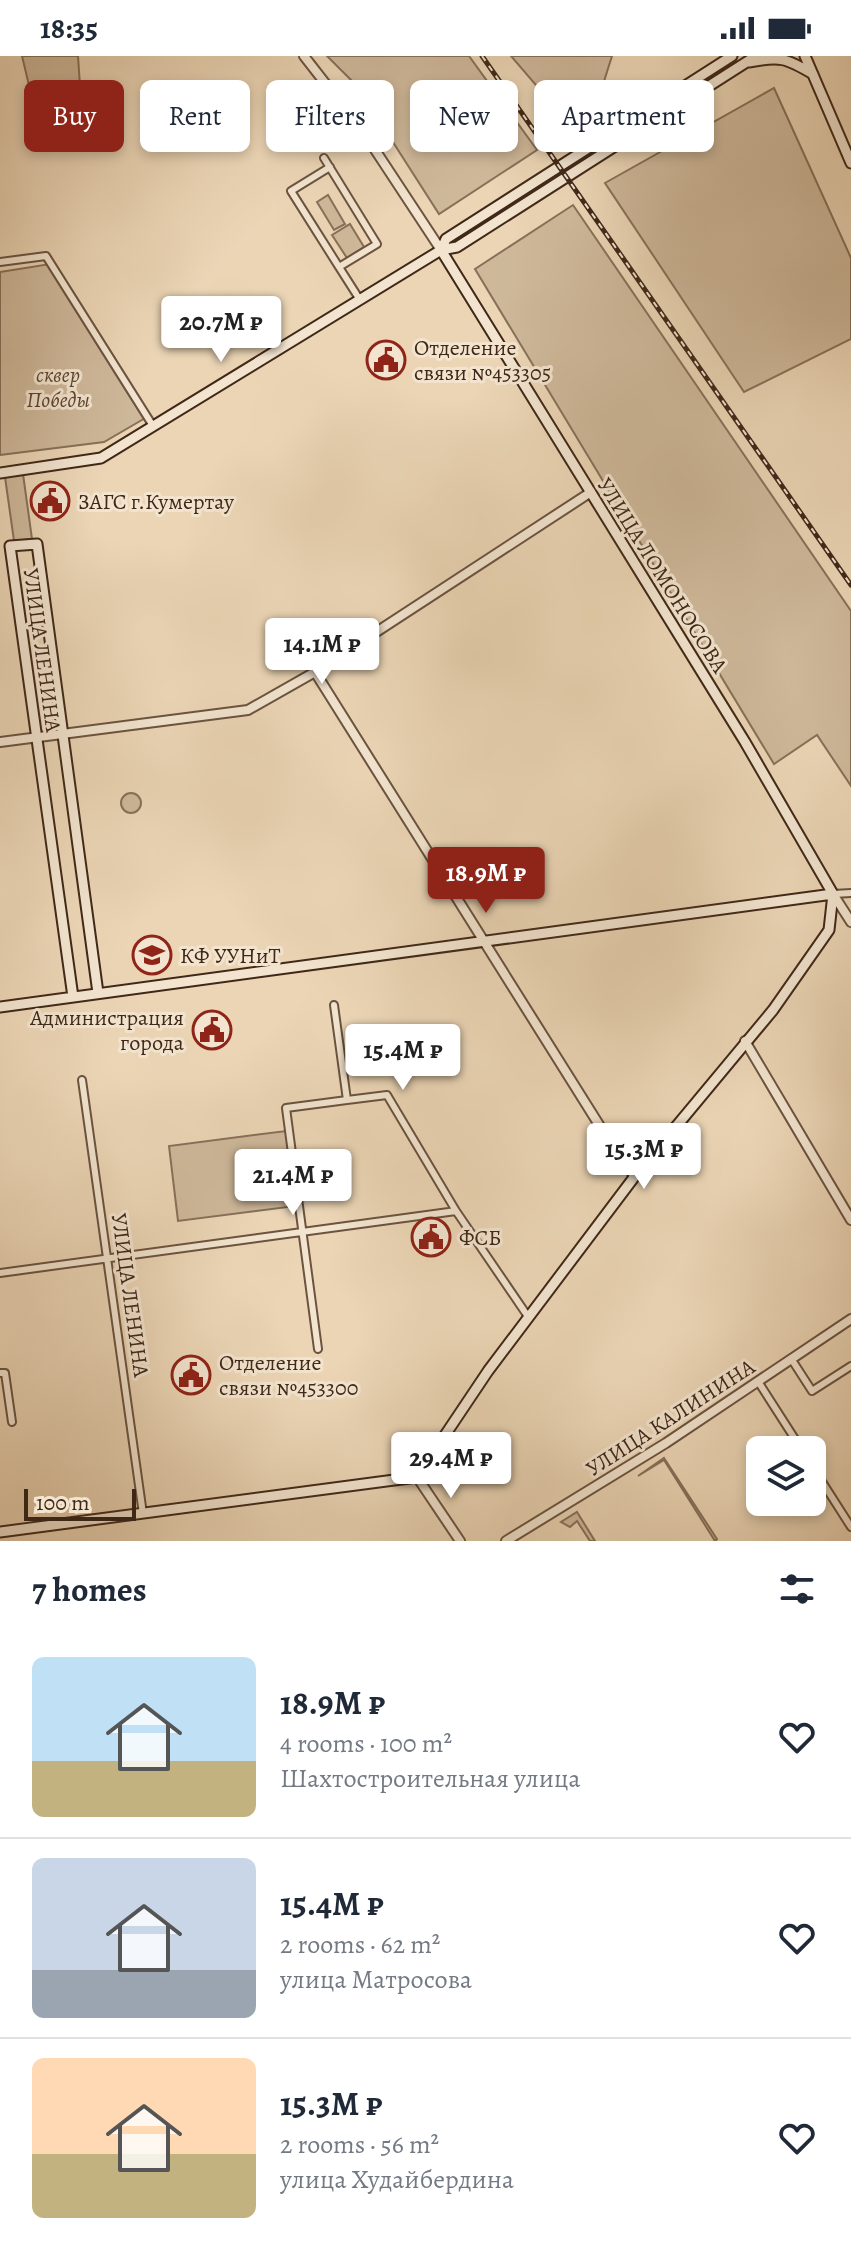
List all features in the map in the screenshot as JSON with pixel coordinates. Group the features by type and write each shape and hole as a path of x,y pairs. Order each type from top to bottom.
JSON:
{"main road":[{"path":"441,250 446,239 732,56"},
{"path":"0,473 101,458 441,250 457,247 756,56"},
{"path":"805,56 851,163"},
{"path":"745,63 776,57 792,61 813,74"},
{"name":"УЛИЦА ЛОМОНОСОВА","path":"441,250 745,742 833,894"},
{"name":"УЛИЦА ЛЕНИНА","path":"73,997 10,546 37,544 98,993"},
{"path":"0,1007 833,894 829,930 773,1010 635,1176 529,1318 417,1477 0,1532"}],"street":[{"path":"304,56 364,133 441,250"},
{"path":"324,158 377,244 339,267"},
{"path":"330,167 291,191 360,301"},
{"path":"0,262 46,256 153,426"},
{"path":"0,742 248,710 315,672 591,492"},
{"path":"315,672 623,1163 635,1176"},
{"path":"833,894 851,893"},
{"name":"УЛИЦА ЛОМОНОСОВА","path":"833,894 851,922"},
{"path":"334,1005 347,1100"},
{"path":"745,1041 851,1220"},
{"name":"УЛИЦА ЛЕНИНА","path":"82,1080 143,1514"},
{"path":"318,1349 286,1108 387,1095 456,1211 529,1318"},
{"path":"0,1273 456,1211"},
{"name":"УЛИЦА КАЛИНИНА","path":"506,1541 759,1383 851,1319"},
{"path":"792,1360 812,1391 851,1366"},
{"path":"0,1373 5,1373 12,1422"},
{"path":"759,1383 793,1436"},
{"path":"417,1477 460,1541"},
{"path":"826,1488 851,1527"}],"green space":[{"path":"22,56 78,56 80,80 28,80"},
{"path":"327,56 469,56 486,80 410,80 410,152 518,152 518,124 534,146 534,152 439,214 394,144 394,80 351,80"},
{"path":"511,56 612,56 604,80 534,80 534,83"},
{"path":"774,88 851,258 851,339 744,392 605,183 660,152 714,152 714,122"},
{"path":"328,195 345,224 334,230 317,202"},
{"path":"573,205 851,611 851,786 817,735 774,764 475,269"},
{"path":"350,224 364,247 347,258 332,235"},
{"name":"сквер Победы","path":"50,264 147,417 104,442 0,455 0,272"},
{"path":"23,474 32,539 14,541 5,477"},
{"path":"131,793 138,796 141,803 138,810 131,813 124,810 121,803 124,796"},
{"path":"286,1131 296,1206 178,1221 169,1146"},
{"path":"664,1458 717,1539 715,1541 664,1460 638,1476"},
{"path":"577,1512 595,1541 590,1541 577,1521 570,1527 561,1522"}],"railway":[{"path":"482,56 851,585"}],"place":[{"name":"Отделение связи №453305","path":"386,360"},
{"name":"ЗАГС г.Кумертау","path":"50,501"},
{"name":"КФ УУНиТ","path":"152,955"},
{"name":"Администрация города","path":"212,1030"},
{"name":"ФСБ","path":"431,1237"},
{"name":"Отделение связи №453300","path":"191,1375"}]}
